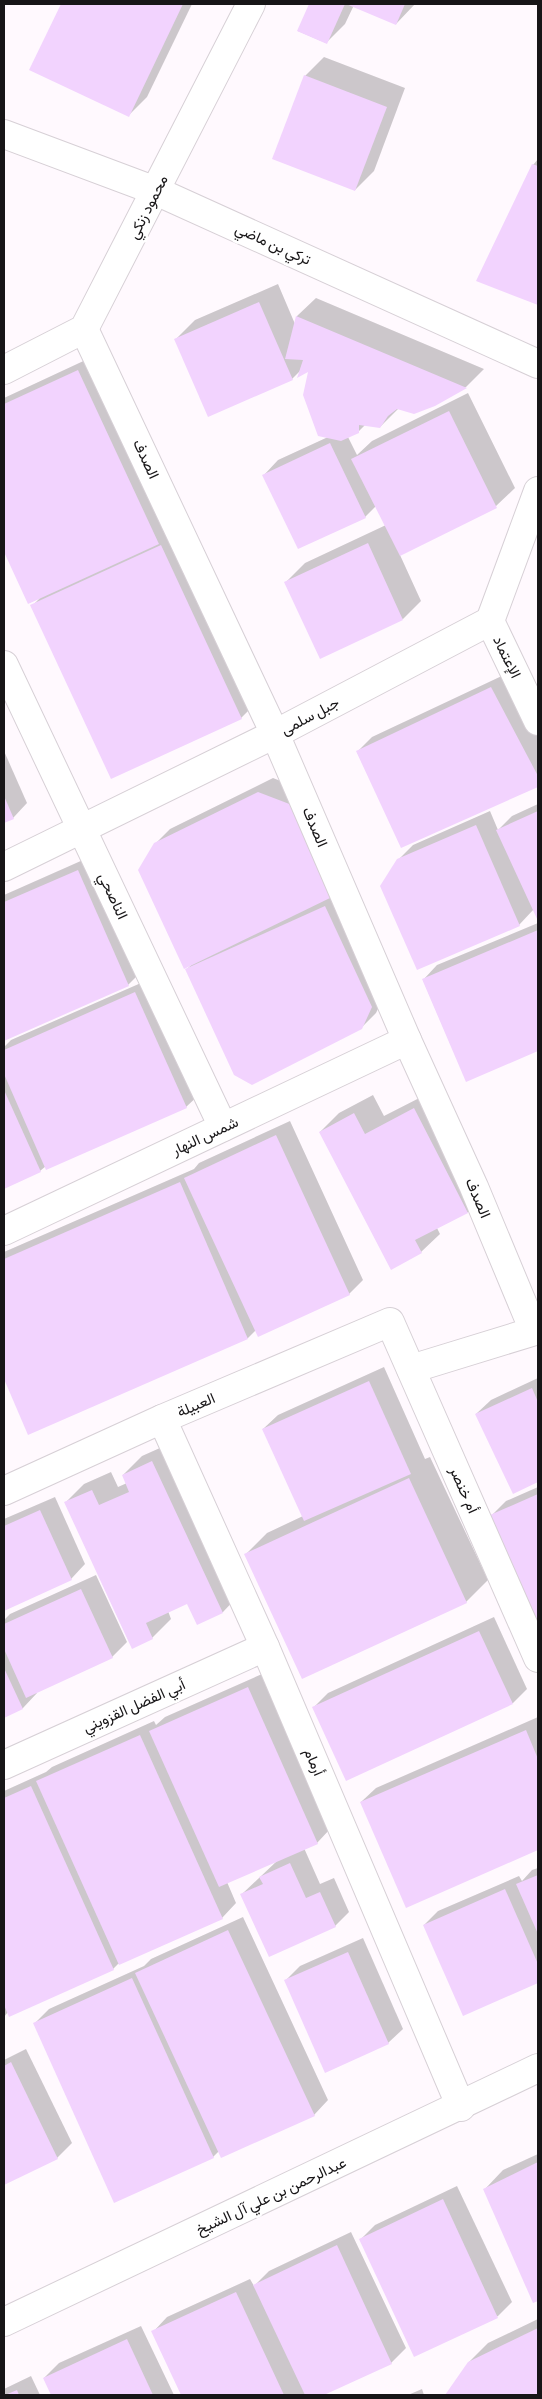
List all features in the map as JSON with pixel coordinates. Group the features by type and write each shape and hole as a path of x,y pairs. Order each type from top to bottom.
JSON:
{"street":[{"name":"محمود زنكي","path":"84,329 251,4"},
{"name":"تركي بن ماضي","path":"4,134 156,191 538,364"},
{"path":"4,370 84,329"},
{"name":"الصدف","path":"84,329 275,734 407,1040 536,1330"},
{"path":"490,621 538,491"},
{"name":"جبل سلمى","path":"4,867 275,734 490,621"},
{"name":"الإعتماد","path":"490,621 538,721"},
{"name":"الناصحي","path":"4,664 223,1127"},
{"name":"شمس النهار","path":"4,1231 407,1040"},
{"name":"أم خنصر","path":"390,1322 538,1658"},
{"name":"العبيلة","path":"4,1492 162,1419 390,1322"},
{"path":"411,1369 536,1330"},
{"name":"أرمام","path":"162,1419 265,1647 461,2107"},
{"name":"أبي الفضل القزويني","path":"4,1765 265,1647"},
{"name":"عبدالرحمن بن علي آل الشيخ","path":"4,2322 461,2107 538,2068"}],"building":[{"path":"61,4 183,4 129,117 29,70"},
{"path":"309,4 345,4 327,44 297,31"},
{"path":"346,4 405,4 396,25"},
{"path":"304,75 387,107 355,191 272,159"},
{"path":"532,164 538,166 538,305 476,281"},
{"path":"259,302 293,380 208,417 174,339"},
{"path":"296,316 467,388 435,406 414,414 397,409 388,416 380,428 359,425 359,433 341,441 318,436 303,395 308,372 297,378 303,360 285,359"},
{"path":"78,370 159,544 28,604 4,552 4,404"},
{"path":"449,411 497,508 400,556 351,459"},
{"path":"330,443 366,518 298,549 262,475"},
{"path":"368,543 403,620 320,659 284,582"},
{"path":"161,545 242,719 111,779 30,605"},
{"path":"491,687 538,776 538,787 401,848 356,751"},
{"path":"258,792 292,805 330,898 184,969 138,870 154,843"},
{"path":"4,796 14,819 4,823"},
{"path":"538,811 538,921 496,830"},
{"path":"476,825 520,926 417,970 380,886 397,859"},
{"path":"78,870 129,986 4,1041 4,902"},
{"path":"325,906 372,1007 362,1029 252,1085 234,1075 185,969"},
{"path":"538,930 538,1051 466,1082 422,979"},
{"path":"135,992 187,1108 46,1170 4,1074 4,1050"},
{"path":"4,1090 41,1172 4,1189"},
{"path":"414,1108 468,1213 415,1240 422,1253 391,1270 319,1132 354,1113 365,1134"},
{"path":"276,1135 350,1295 258,1337 184,1178"},
{"path":"180,1182 248,1339 28,1435 4,1379 4,1259"},
{"path":"369,1381 411,1474 304,1521 262,1429"},
{"path":"532,1388 538,1402 538,1482 513,1494 475,1414"},
{"path":"152,1461 223,1613 197,1625 187,1604 146,1623 153,1639 132,1649 64,1502 92,1490 99,1505 129,1492 122,1475"},
{"path":"409,1478 467,1603 302,1679 244,1554"},
{"path":"538,1494 538,1617 535,1619 490,1515"},
{"path":"40,1510 72,1580 4,1611 4,1526"},
{"path":"81,1589 113,1658 26,1698 4,1649 4,1624"},
{"path":"479,1631 513,1704 346,1781 312,1707"},
{"path":"4,1668 23,1709 4,1718"},
{"path":"248,1687 318,1844 219,1887 149,1731"},
{"path":"526,1730 538,1759 538,1850 406,1908 360,1802"},
{"path":"140,1735 223,1919 119,1965 36,1781"},
{"path":"31,1786 114,1970 9,2017 4,2005 4,1798"},
{"path":"290,1863 306,1898 320,1892 336,1927 269,1957 240,1894 263,1884 259,1877"},
{"path":"538,1875 538,1934 516,1884"},
{"path":"505,1889 538,1964 538,1983 463,2016 423,1925"},
{"path":"228,1930 315,2116 221,2158 135,1973"},
{"path":"348,1952 389,2044 325,2073 284,1980"},
{"path":"132,1978 214,2158 114,2203 33,2023"},
{"path":"11,2062 58,2159 4,2185 4,2066"},
{"path":"538,2162 538,2301 533,2303 483,2189"},
{"path":"443,2199 498,2318 414,2357 359,2239"},
{"path":"337,2245 392,2364 324,2395 305,2395 253,2285"},
{"path":"236,2292 284,2395 181,2395 151,2331"},
{"path":"538,2328 538,2395 445,2395 468,2362"},
{"path":"127,2339 153,2395 51,2395 43,2378"},
{"path":"17,2390 19,2395 5,2395"}]}
